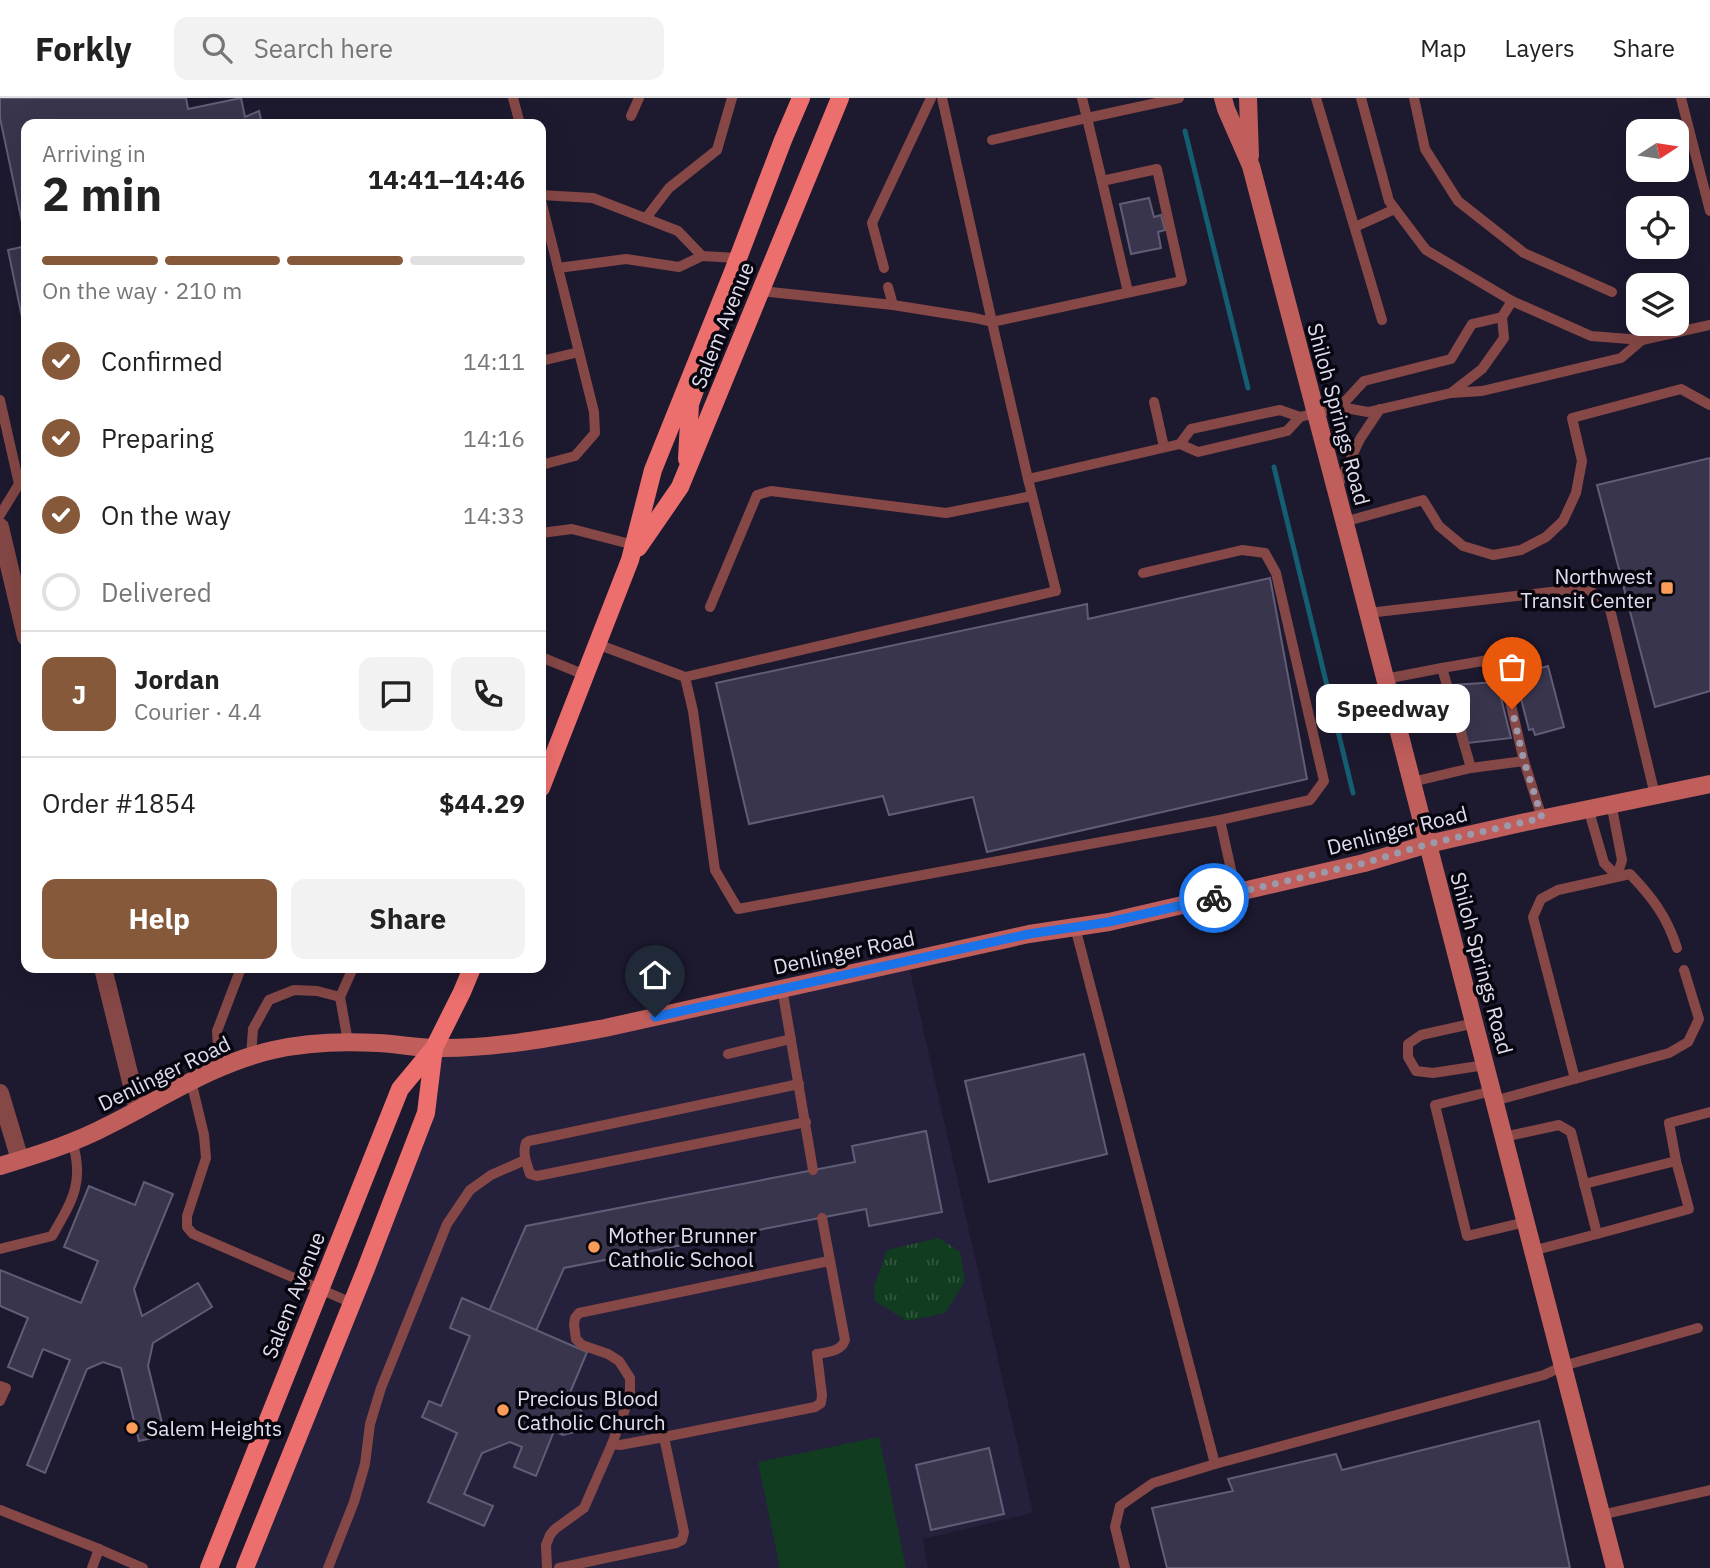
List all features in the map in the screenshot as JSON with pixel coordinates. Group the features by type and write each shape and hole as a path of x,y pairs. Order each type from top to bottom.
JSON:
{"main road":[{"name":"Salem Avenue","path":"546,775 632,553 653,470 801,98"},
{"name":"Salem Avenue","path":"632,553 680,486 686,473 840,98"},
{"path":"686,473 690,404 730,301 738,258"},
{"name":"Salem Avenue","path":"209,1568 400,1089 434,1048 470,973"},
{"name":"Salem Avenue","path":"245,1568 426,1113 434,1048"}],"street":[{"name":"Shiloh Springs Road","path":"1223,98 1251,166"},
{"name":"Shiloh Springs Road","path":"1248,98 1251,166 1308,415 1344,522 1615,1568"},
{"path":"0,527 21,616"},
{"name":"Denlinger Road","path":"0,1166 106,1127 219,1068 274,1049 348,1042 434,1048 470,1047 605,1028 1029,934 1109,922 1364,863 1428,844 1710,784"},
{"path":"104,973 138,1110"},
{"path":"0,1093 20,1160"}],"lane":[{"path":"513,98 519,119"},
{"path":"631,116 639,98"},
{"path":"646,218 669,188 717,150 732,98"},
{"path":"884,268 872,223 931,98"},
{"path":"597,644 685,677 1056,591 942,98"},
{"path":"1082,98 1128,292"},
{"path":"992,140 1179,98"},
{"path":"1316,98 1382,320"},
{"path":"1361,98 1389,201 1426,250 1512,301 1591,336 1643,340 1710,325"},
{"path":"1414,98 1425,149 1458,201 1524,253 1612,292"},
{"path":"1681,98 1710,211"},
{"path":"761,291 893,305 992,322 1182,281 1157,169 1102,181"},
{"path":"546,198 593,198 678,231 702,256"},
{"path":"1355,227 1395,209"},
{"path":"546,219 594,411 595,433 575,456 546,464"},
{"path":"558,268 626,259 678,267 702,256 738,258"},
{"path":"888,287 893,305"},
{"path":"1451,393 1482,369 1504,338 1502,317 1512,301"},
{"path":"1340,407 1364,381 1451,359 1472,324 1502,317"},
{"path":"1028,479 1180,444 1198,452 1287,431 1308,415 1340,407 1368,412 1451,393 1482,391 1620,358 1643,340"},
{"path":"546,360 579,352"},
{"path":"1344,522 1423,500 1439,526 1463,546 1493,555 1521,550 1546,537 1563,521 1576,493 1582,461 1572,418 1681,389 1710,405"},
{"path":"0,400 21,487"},
{"path":"1154,402 1164,447"},
{"path":"1335,492 1360,439 1380,409"},
{"path":"1180,444 1191,429 1280,410 1308,415"},
{"path":"0,515 19,484"},
{"path":"710,607 757,495 771,491 946,513 1032,496"},
{"path":"546,532 572,529 632,553"},
{"path":"685,677 693,711 715,870 738,909 1220,820 1310,800 1324,780 1276,573 1265,553 1242,550 1143,573"},
{"path":"1368,613 1577,590 1591,591 1602,598 1610,609 1655,795"},
{"path":"1385,679 1500,658 1524,761 1542,818"},
{"path":"546,659 585,675"},
{"path":"1442,668 1471,768"},
{"path":"1412,782 1471,768 1524,761"},
{"path":"1611,803 1622,860 1617,876"},
{"path":"1588,808 1604,863 1617,876"},
{"path":"1220,820 1236,892"},
{"path":"1575,1079 1533,917 1541,900 1558,890 1630,874 1649,894 1670,927 1677,948"},
{"path":"1075,927 1215,1464"},
{"path":"1525,1222 1467,1236 1435,1105 1575,1079 1669,1053 1688,1042 1699,1019 1684,970"},
{"path":"219,1068 217,1031 239,973"},
{"path":"348,1042 340,996 351,973"},
{"path":"782,988 813,1170"},
{"path":"251,1056 253,1029 269,1000 294,990 340,996"},
{"path":"1475,1023 1421,1035 1408,1044 1408,1056 1416,1071 1433,1073 1485,1065"},
{"path":"728,1054 791,1039"},
{"path":"191,1081 204,1135 206,1158 187,1216 187,1227 193,1234 352,1303"},
{"path":"799,1084 529,1141 524,1147 526,1160 530,1174 537,1177 806,1122"},
{"path":"1532,1251 1689,1209 1669,1123 1710,1111"},
{"path":"1504,1137 1559,1125 1571,1132 1597,1234"},
{"path":"0,1249 52,1236 72,1202 79,1171 72,1141"},
{"path":"328,1568 354,1502 365,1464 370,1424 381,1388 447,1224 470,1190 491,1175 526,1160"},
{"path":"1584,1184 1676,1161"},
{"path":"612,1444 664,1437 815,1407 821,1403 817,1354 843,1346 845,1340 822,1218"},
{"path":"547,1568 546,1545 550,1535 584,1508 630,1396 630,1378 619,1362 608,1354 582,1345 576,1339 574,1325 579,1313 829,1261"},
{"path":"1125,1568 1115,1527 1120,1506 1153,1483 1544,1375 1563,1366 1698,1328"},
{"path":"0,1386 6,1388 0,1401"},
{"path":"559,1568 676,1544 682,1540 684,1532 664,1437"},
{"path":"1601,1515 1710,1490"},
{"path":"0,1510 99,1549 129,1565 143,1568"},
{"path":"92,1568 99,1549"}],"shaded area":[{"path":"908,962 1033,1513 923,1539 928,1568 245,1568 426,1113 434,1048 471,1047"}],"green space":[{"path":"939,1238 960,1252 965,1281 945,1313 907,1321 875,1301 874,1287 887,1250"},
{"path":"879,1437 906,1568 780,1568 758,1462"}],"building":[{"path":"0,98 186,98 188,109 241,98 245,117 259,111 261,119 21,119 21,217 0,118"},
{"path":"1149,198 1154,217 1161,215 1165,230 1158,232 1161,248 1131,254 1120,204"},
{"path":"21,247 21,313 8,250"},
{"name":"Northwest Transit Center","path":"1710,458 1710,691 1655,707 1597,485"},
{"path":"1270,578 1307,779 987,852 973,797 889,815 883,796 749,824 716,683 1087,604 1088,619"},
{"path":"1548,666 1564,727 1535,735 1533,729 1529,730 1520,695 1524,694 1519,674"},
{"path":"1497,682 1511,738 1468,743 1453,685"},
{"path":"1084,1054 1107,1154 989,1182 965,1081"},
{"name":"Mother Brunner Catholic School","path":"926,1131 942,1212 869,1226 866,1209 564,1268 536,1331 489,1311 526,1226 855,1162 852,1146"},
{"path":"144,1182 173,1194 134,1289 142,1316 198,1283 212,1307 153,1343 148,1366 165,1435 139,1441 121,1368 103,1362 87,1369 45,1473 27,1465 70,1360 43,1349 32,1377 8,1367 28,1318 0,1306 0,1270 81,1303 98,1261 64,1247 89,1186 135,1205"},
{"name":"Precious Blood Catholic Church","path":"462,1298 587,1352 567,1400 577,1404 583,1414 579,1431 563,1435 554,1431 536,1476 514,1467 522,1447 510,1442 482,1453 464,1494 493,1506 484,1526 428,1502 457,1433 422,1417 429,1401 441,1406 470,1336 450,1328"},
{"path":"1539,1421 1570,1568 1167,1568 1152,1508 1233,1491 1228,1479 1336,1454 1342,1470"},
{"path":"989,1448 1004,1514 931,1530 916,1465"}],"waterway":[{"path":"1185,131 1248,388"},
{"path":"1274,467 1353,793"}],"way so far":[{"path":"1214,898 1542,818 1524,761 1512,709"}],"place":[{"name":"Northwest Transit Center","path":"1667,588"},
{"name":"Speedway","path":"1512,709"},
{"name":"Mother Brunner Catholic School","path":"594,1247"},
{"name":"Precious Blood Catholic Church","path":"503,1410"},
{"name":"Salem Heights","path":"132,1428"}],"route":[{"path":"655,1017 1029,934 1109,922 1214,898"}]}
